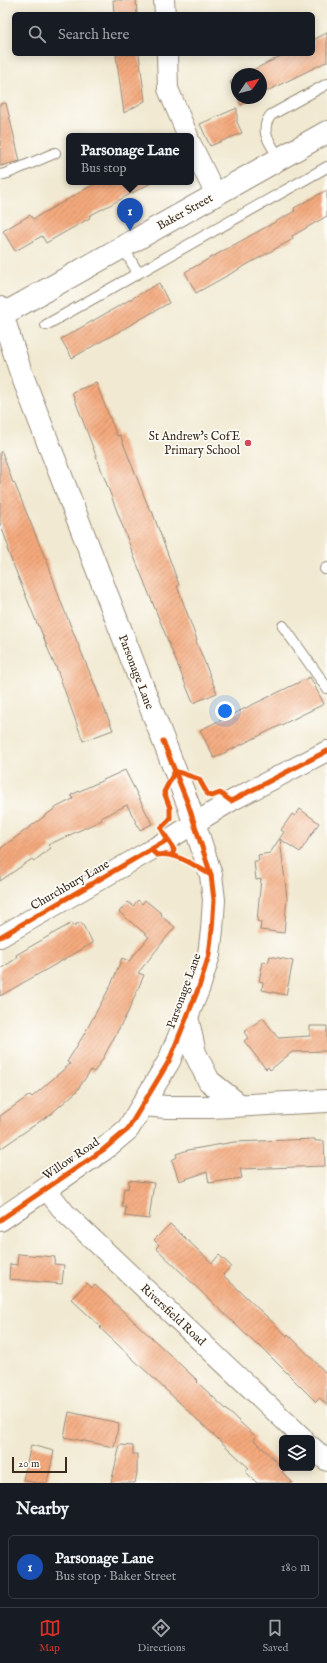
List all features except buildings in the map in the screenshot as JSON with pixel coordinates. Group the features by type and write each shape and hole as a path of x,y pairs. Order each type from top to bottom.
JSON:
{"street":[{"path":"164,0 165,12"},
{"path":"167,56 168,89 187,133"},
{"name":"Baker Street","path":"1,313 123,247 327,132"},
{"path":"194,150 216,195"},
{"name":"Parsonage Lane","path":"1,313 12,348 194,823 211,875 214,900 209,955 199,987 169,1061 144,1104"},
{"name":"Churchbury Lane","path":"0,937 151,850 231,801 327,750"},
{"path":"187,1017 195,1053 209,1081 238,1104"},
{"path":"144,1104 183,1107 327,1101"},
{"name":"Willow Road","path":"0,1220 103,1150 123,1134 128,1129 144,1104"},
{"name":"Riversfield Road","path":"46,1189 65,1212 300,1435"},
{"path":"315,1450 327,1461"}],"lane":[{"path":"280,159 268,137 265,127 266,121 272,115 327,84"},
{"path":"0,174 8,173 55,153"},
{"path":"46,326 327,166"},
{"path":"123,247 138,273"},
{"path":"283,626 327,688"}],"cycle path":[{"path":"0,1220 103,1150 128,1129 169,1061 199,987 209,955 212,930 214,900 211,875 188,804 163,741"},
{"path":"175,771 199,779 208,795 212,796 220,793 231,801 327,751"},
{"path":"172,855 174,850 161,828 170,819 170,808 164,792 175,771"},
{"path":"0,937 167,840"},
{"path":"151,850 157,855 179,858 211,875"}],"place":[{"name":"Parsonage Lane","path":"130,231"},
{"name":"St Andrew's CofE Primary School","path":"248,443"}]}
